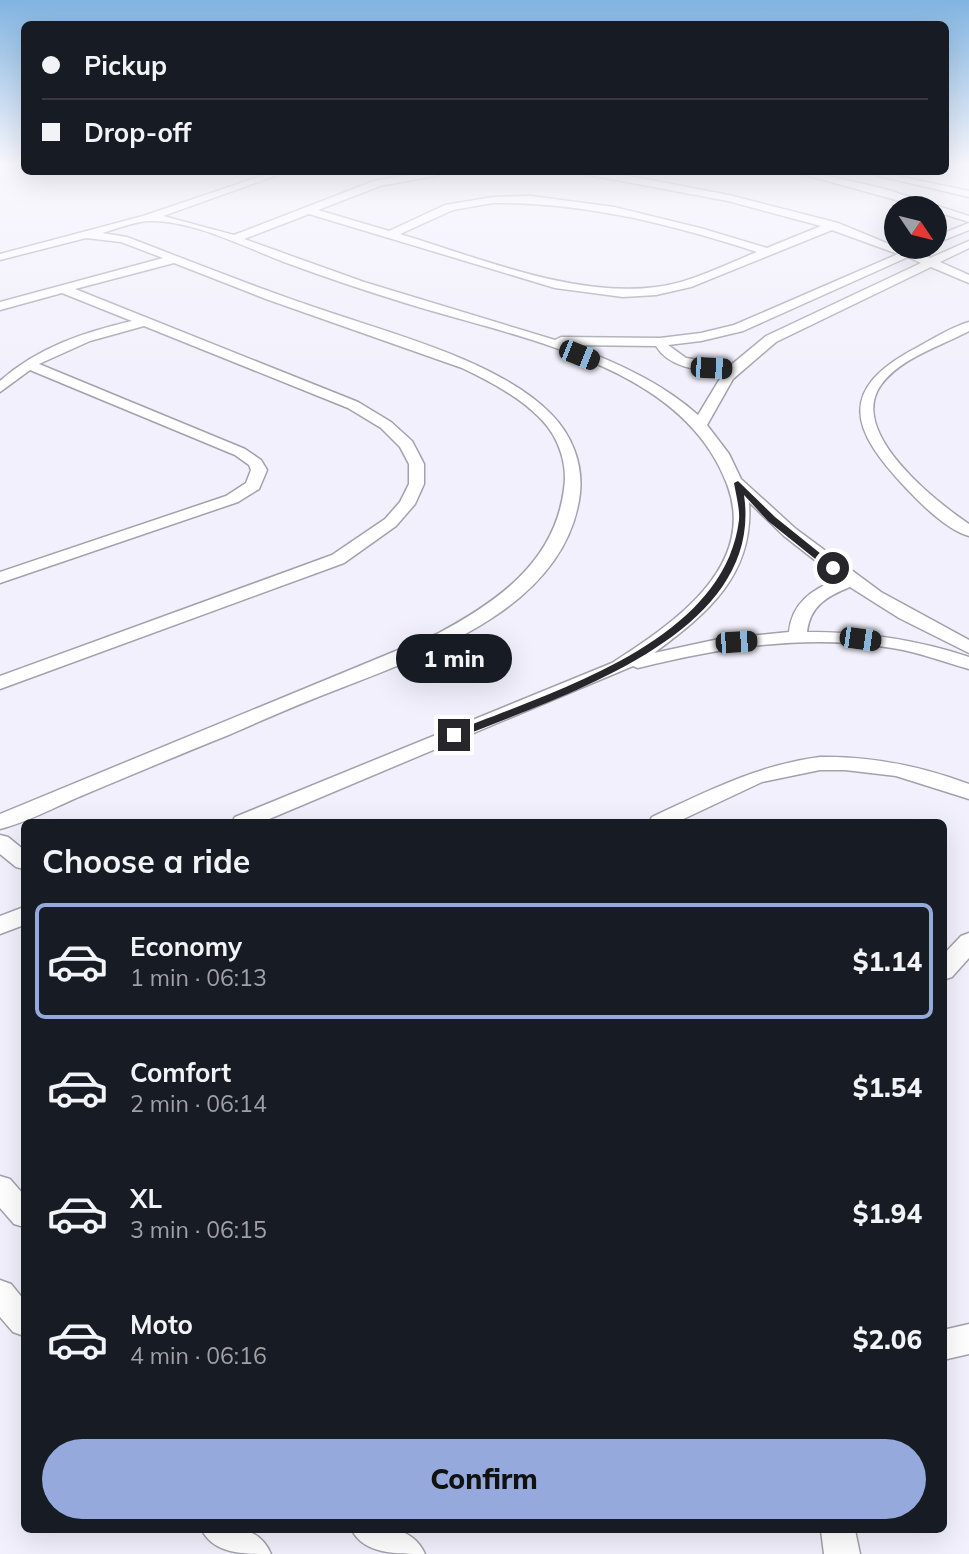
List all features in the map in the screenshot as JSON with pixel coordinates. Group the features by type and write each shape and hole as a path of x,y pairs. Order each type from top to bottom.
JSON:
{"street":[{"path":"0,255 61,238"},
{"path":"0,255 77,238"},
{"path":"0,822 449,634 487,613 516,591 556,546 566,523 575,480 573,460 565,440 552,423 515,391 467,365 174,259 129,238"},
{"path":"230,238 392,295 530,337 625,375 668,397 700,425 722,453 738,483 772,519 815,556 894,608 969,647"},
{"path":"233,239 237,238"},
{"path":"394,238 559,285 606,293 671,289 803,238"},
{"path":"719,238 768,252"},
{"path":"868,238 884,244"},
{"path":"700,425 719,386 733,369 771,339 969,244"},
{"path":"0,306 174,259"},
{"path":"530,337 573,342 660,342 701,337 738,328 895,259"},
{"path":"924,259 969,279"},
{"path":"0,683 338,559 369,542 392,524 408,505 416,486 417,468 411,451 401,436 381,419 353,405 63,289"},
{"path":"0,388 28,364 80,339 144,322"},
{"path":"969,326 884,374 867,395 865,417 881,448 897,469 930,503 969,531"},
{"path":"951,337 969,344"},
{"path":"660,342 664,350 691,364 733,369"},
{"path":"0,578 232,499 253,486 258,470 256,463 240,452 28,364"},
{"path":"620,667 673,631 695,612 726,575 741,537 743,518 738,483"},
{"path":"797,638 798,620 808,603 826,590 850,581"},
{"path":"250,819 620,667 688,650 736,642 797,638 860,639 922,648 969,663"},
{"path":"667,819 767,773 806,765 849,763 893,768 938,779 969,792"},
{"path":"0,842 21,860"},
{"path":"0,926 21,916"},
{"path":"947,967 969,942"},
{"path":"0,1188 21,1212"},
{"path":"0,1294 21,1318"},
{"path":"947,1344 969,1339"},
{"path":"223,1533 253,1554"},
{"path":"374,1533 407,1554"},
{"path":"838,1533 842,1554"}],"route":[{"path":"454,735 620,667 673,631 695,612 726,575 735,556 743,518 738,483 772,519 833,568"}]}
